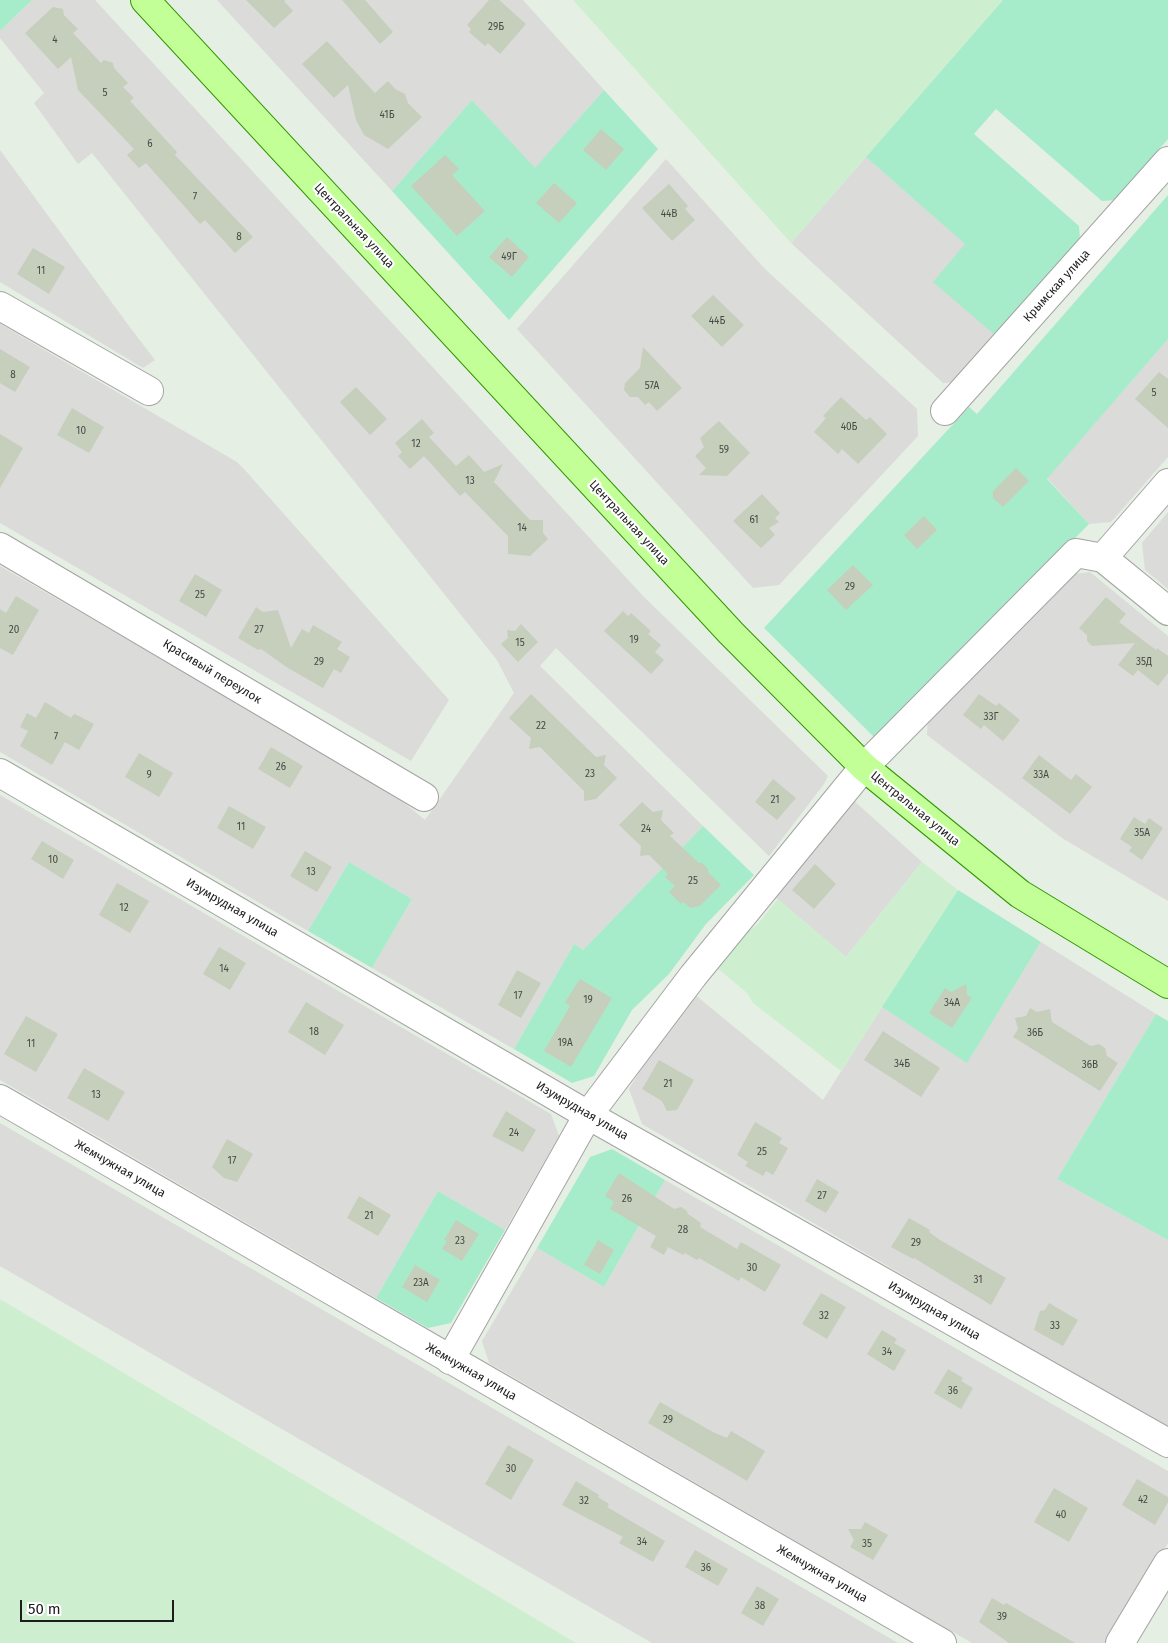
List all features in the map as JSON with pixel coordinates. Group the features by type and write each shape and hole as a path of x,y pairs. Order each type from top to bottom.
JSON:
{"main road":[{"name":"Центральная улица","path":"145,0 731,633 864,767 1020,894 1168,984"}],"street":[{"name":"Крымская улица","path":"946,411 1168,161"},
{"path":"0,306 149,391"},
{"path":"1103,558 1168,483"},
{"name":"Красивый переулок","path":"0,547 424,798"},
{"path":"450,1360 588,1115 693,976 864,767 1076,553 1103,558 1168,611"},
{"name":"Изумрудная улица","path":"0,773 588,1115 1168,1444"},
{"name":"Жемчужная улица","path":"0,1099 942,1643"},
{"path":"1120,1643 1168,1563"}],"shaded area":[{"path":"32,0 95,0 643,596 828,776 824,784 769,856 556,648 540,666 703,826 583,950 574,944 514,1049 372,968 412,899 349,862 308,931 0,752 0,566 396,796 425,820 514,693 497,660 92,153 78,164 34,103 44,93 0,38 0,31"},
{"path":"217,0 523,0 604,90 535,169 472,100 392,191"},
{"path":"0,150 155,360 143,368 0,282"},
{"path":"866,157 966,244 996,336 956,382 943,383 791,243"},
{"path":"666,159 765,269 917,409 918,436 779,585 753,588 517,329"},
{"path":"0,324 237,462 244,469 449,700 411,761 0,523"},
{"path":"1168,339 1168,457 1111,522 1089,524 1047,478"},
{"path":"1168,512 1168,589 1145,570 1142,543"},
{"path":"1090,572 1168,636 1168,901 1062,838 927,735 928,714 1066,575"},
{"path":"0,795 551,1114 559,1136 505,1230 438,1191 376,1298 0,1080"},
{"path":"852,799 922,862 846,957 776,898"},
{"path":"1041,942 1156,1014 1057,1179 1168,1240 1168,1428 642,1124 629,1089 688,989 823,1100 882,1007 967,1062"},
{"path":"0,1123 898,1643 652,1643 0,1266"},
{"path":"665,1180 1168,1471 1168,1543 1110,1643 972,1643 489,1363 482,1341 537,1248 604,1287"}],"green space":[{"path":"0,0 32,0 0,31"},
{"path":"573,0 1003,0 791,243"},
{"path":"1003,0 1168,0 1168,139 1115,200 1102,201 996,109 974,134 1079,226 1080,240 996,336 933,282 965,244 866,157"},
{"path":"604,90 658,149 509,320 392,191 472,100 535,168"},
{"path":"1168,195 1168,339 1047,479 1089,524 876,739 764,628 969,407 977,414"},
{"path":"703,826 754,875 706,924 669,974 632,1010 594,1076 572,1083 514,1049 574,944 583,950"},
{"path":"349,862 412,899 372,968 308,931"},
{"path":"922,862 958,890 841,1071 753,1003 747,993 716,967 728,946 757,925 778,899 846,957"},
{"path":"958,890 1041,942 967,1063 882,1007"},
{"path":"1156,1014 1168,1021 1168,1240 1057,1179"},
{"path":"612,1149 665,1180 604,1287 537,1248 590,1157"},
{"path":"438,1191 505,1230 451,1323 428,1328 376,1298"},
{"path":"0,1299 576,1643 0,1643"}],"building":[{"path":"246,0 286,0 284,1 293,11 274,28"},
{"path":"342,0 365,0 393,32 380,44"},
{"path":"489,0 499,0 526,24 500,54 488,43 485,46 469,32 471,29 467,25"},
{"path":"53,7 63,9 64,15 78,29 73,33 101,63 104,60 113,63 114,68 128,83 123,87 134,98 130,101 177,152 175,155 253,237 235,253 205,220 200,224 146,163 139,168 127,155 134,149 78,90 71,57 58,69 25,33"},
{"path":"327,41 375,93 388,81 395,89 405,94 408,103 422,117 388,149 364,135 356,120 348,85 334,98 302,64"},
{"path":"601,129 624,149 606,170 583,150"},
{"path":"445,155 459,169 452,175 485,211 457,236 411,186"},
{"path":"554,183 577,203 559,223 536,203"},
{"path":"669,184 688,206 685,209 695,220 672,241 642,208"},
{"path":"507,237 529,257 512,277 489,257"},
{"path":"33,248 65,267 49,294 17,274"},
{"path":"713,295 744,325 722,347 691,316"},
{"path":"643,347 682,388 657,411 649,402 645,405 638,397 630,397 624,390 625,383 640,368"},
{"path":"0,349 30,367 15,392 0,383"},
{"path":"1159,372 1168,379 1168,428 1135,399"},
{"path":"356,387 387,419 370,435 340,402"},
{"path":"841,397 866,420 870,417 887,434 858,464 842,449 838,454 814,432 826,418 823,416"},
{"path":"72,408 104,427 89,453 57,435"},
{"path":"422,419 434,433 429,437 456,466 469,455 484,472 503,464 494,482 530,520 543,520 543,533 548,539 530,556 508,554 508,536 465,492 460,496 424,456 410,469 398,456 402,452 395,443"},
{"path":"719,421 750,453 727,476 699,475 706,468 695,456 704,447 700,438"},
{"path":"0,434 23,448 0,488"},
{"path":"1016,468 1029,481 1003,507 993,498 993,491"},
{"path":"762,494 780,513 775,518 779,522 769,528 775,535 761,548 733,521"},
{"path":"924,516 937,530 917,549 904,535"},
{"path":"853,565 873,585 846,610 827,590"},
{"path":"195,574 222,590 206,617 179,601"},
{"path":"16,596 39,610 13,655 0,648 0,609 6,613"},
{"path":"1106,597 1126,614 1119,622 1156,650 1157,648 1168,656 1168,673 1158,686 1138,670 1133,676 1118,665 1135,643 1092,646 1087,641 1087,635 1079,628"},
{"path":"256,607 263,612 278,610 291,648 302,629 309,633 313,625 342,642 337,649 350,657 341,673 334,669 323,688 288,668 261,649 258,650 238,638"},
{"path":"623,611 628,616 631,613 651,631 648,634 661,645 655,652 664,660 651,674 604,631"},
{"path":"521,624 538,642 518,662 501,644 508,638 507,630 515,631"},
{"path":"531,694 596,757 606,755 604,765 617,778 596,799 584,801 584,791 540,747 529,749 531,738 509,718"},
{"path":"979,694 996,706 999,703 1020,720 1003,741 984,725 981,729 963,715"},
{"path":"45,702 71,718 74,714 94,724 79,750 65,742 52,765 20,746 28,731 20,727 27,713 36,718"},
{"path":"271,747 303,766 290,788 258,769"},
{"path":"139,753 173,773 159,797 125,777"},
{"path":"1039,755 1071,780 1076,774 1092,787 1070,814 1022,778"},
{"path":"773,779 796,798 777,820 755,802"},
{"path":"642,802 653,812 663,810 661,820 674,833 670,836 699,863 702,863 721,885 700,906 691,908 683,902 681,904 669,892 675,886 665,877 668,874 649,855 640,856 641,846 619,825"},
{"path":"229,806 266,827 253,849 217,828"},
{"path":"1134,817 1145,824 1149,818 1163,828 1142,860 1129,851 1132,847 1120,839"},
{"path":"42,841 74,860 63,879 31,859"},
{"path":"305,851 332,867 317,892 290,876"},
{"path":"815,864 836,884 814,909 792,890"},
{"path":"117,883 149,901 130,933 99,915"},
{"path":"219,947 246,963 230,990 203,974"},
{"path":"517,970 541,983 521,1018 498,1005"},
{"path":"580,979 612,998 571,1067 544,1051 570,1006 565,1002"},
{"path":"966,984 967,995 972,998 952,1028 929,1013 945,988 951,992"},
{"path":"306,1002 344,1025 325,1055 288,1032"},
{"path":"1030,1008 1037,1012 1050,1009 1052,1022 1091,1046 1099,1044 1105,1048 1107,1056 1118,1063 1100,1091 1013,1037 1018,1029 1015,1018 1026,1016"},
{"path":"26,1016 58,1034 36,1072 4,1054"},
{"path":"883,1031 940,1068 921,1097 864,1060"},
{"path":"659,1060 694,1080 677,1110 667,1111 662,1101 642,1089"},
{"path":"84,1068 125,1092 108,1121 67,1098"},
{"path":"506,1111 536,1130 523,1152 492,1136"},
{"path":"755,1122 782,1138 779,1143 788,1148 773,1175 766,1171 763,1176 745,1166 748,1162 737,1155"},
{"path":"227,1139 253,1154 237,1182 224,1178 212,1167"},
{"path":"619,1173 674,1209 681,1207 701,1223 700,1227 737,1249 741,1242 781,1265 765,1292 741,1277 739,1281 699,1258 697,1260 668,1247 664,1255 650,1247 656,1236 610,1209 614,1202 605,1196"},
{"path":"817,1179 839,1192 826,1213 805,1201"},
{"path":"359,1196 391,1215 378,1236 347,1218"},
{"path":"909,1218 930,1230 929,1232 940,1240 1006,1278 991,1305 914,1258 891,1247"},
{"path":"456,1220 479,1234 462,1261 442,1249 447,1241 444,1240"},
{"path":"598,1240 614,1250 600,1274 584,1265"},
{"path":"415,1265 440,1280 427,1302 402,1287"},
{"path":"821,1293 846,1307 827,1339 802,1324"},
{"path":"1049,1303 1078,1320 1063,1346 1034,1330 1040,1311 1045,1310"},
{"path":"882,1330 897,1339 894,1343 906,1350 894,1371 867,1354"},
{"path":"948,1369 963,1378 961,1381 973,1388 961,1409 934,1393"},
{"path":"660,1402 713,1432 727,1438 731,1431 765,1451 747,1481 648,1423"},
{"path":"508,1445 534,1460 511,1500 485,1484"},
{"path":"1137,1479 1168,1497 1168,1502 1155,1525 1122,1505"},
{"path":"576,1481 599,1495 598,1497 609,1504 607,1507 665,1541 653,1562 619,1543 623,1537 562,1505"},
{"path":"1054,1488 1088,1508 1069,1542 1034,1522"},
{"path":"865,1522 888,1535 873,1560 850,1547 854,1540 848,1529 861,1529"},
{"path":"695,1550 728,1569 718,1586 685,1567"},
{"path":"757,1586 779,1599 763,1626 741,1613"},
{"path":"992,1598 1004,1605 1006,1603 1075,1643 1009,1643 979,1622"}]}
